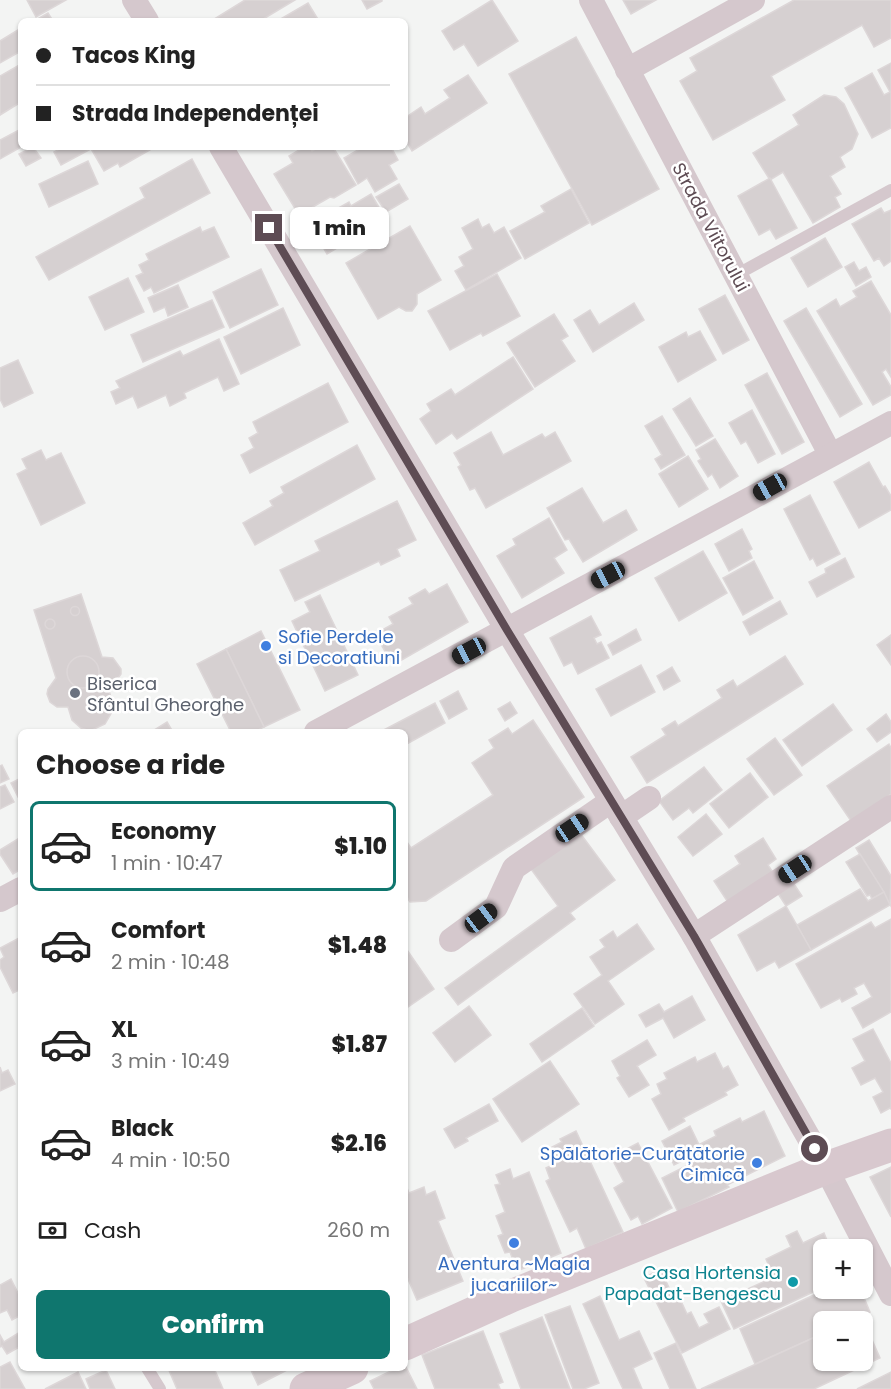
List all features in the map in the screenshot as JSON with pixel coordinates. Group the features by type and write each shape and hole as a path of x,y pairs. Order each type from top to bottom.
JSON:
{"street":[{"path":"134,0 145,18"},
{"name":"Strada Viitorului","path":"591,0 830,454"},
{"path":"627,70 753,0"},
{"path":"223,150 507,630 694,936 826,1168 891,1294"},
{"path":"322,729 891,423"},
{"path":"451,940 496,907 514,868 616,809 649,798"},
{"path":"694,936 891,807"},
{"path":"0,900 18,891"},
{"path":"408,1343 511,1296 826,1168 891,1145"},
{"path":"306,1389 345,1371"}],"lane":[{"path":"736,275 891,190"},
{"path":"149,1371 160,1389"}],"building":[{"path":"27,0 66,0 36,17"},
{"path":"245,0 295,0 265,18 216,18"},
{"path":"362,0 382,0 382,1 367,9"},
{"path":"492,0 518,41 478,66 464,44 454,50 442,31"},
{"path":"623,0 656,0 631,14"},
{"path":"794,0 891,0 891,38 874,47 862,25 771,76 785,100 713,140 680,81 697,71 690,58"},
{"path":"308,3 317,18 282,18"},
{"path":"48,13 51,18 39,18"},
{"path":"18,30 18,53 0,63 0,41"},
{"path":"576,37 659,189 592,225 509,74"},
{"path":"891,63 891,128 872,138 845,88 872,73 884,95 890,92 878,70"},
{"path":"18,66 18,104 0,115 0,76"},
{"path":"468,75 487,103 412,151 408,144 408,116 421,107 425,114 450,98 444,90"},
{"path":"824,95 836,97 844,104 858,134 852,149 840,157 845,167 830,176 841,194 835,197 840,207 813,223 783,172 770,180 753,153 799,125 793,115"},
{"path":"18,131 18,149 0,159 0,140"},
{"path":"27,150 35,150 41,158 26,166 19,154"},
{"path":"58,150 89,150 61,165 54,152"},
{"path":"92,150 150,150 120,167 118,163 104,171"},
{"path":"299,150 335,150 356,185 299,215 274,174 293,163 289,156"},
{"path":"358,150 393,150 398,160 389,165 397,179 375,192 367,178 358,184 344,158"},
{"path":"192,159 210,193 49,280 36,257 145,198 140,188"},
{"path":"88,161 98,184 49,207 39,184"},
{"path":"770,178 797,228 776,239 770,229 759,235 738,196"},
{"path":"399,184 408,199 386,212 376,197"},
{"path":"571,189 589,223 525,259 510,231 545,212 541,206"},
{"path":"371,194 386,219 327,254 313,230 336,216 333,211 349,202 351,206"},
{"path":"881,208 884,213 891,210 891,261 884,266 879,258 874,261 852,224"},
{"path":"478,219 482,228 489,224 494,233 504,227 521,258 466,290 455,271 464,266 459,257 473,249 462,228"},
{"path":"410,226 441,280 417,294 417,304 412,311 399,307 378,319 346,263"},
{"path":"200,227 202,232 214,227 229,257 154,293 151,287 144,291 136,276 143,273 139,265 149,260 146,254"},
{"path":"825,238 842,267 808,287 791,258"},
{"path":"854,262 859,271 866,267 871,277 856,286 845,267"},
{"path":"261,269 278,305 230,328 213,292"},
{"path":"497,274 520,316 483,336 481,333 450,350 428,311"},
{"path":"128,278 144,312 105,330 89,297"},
{"path":"871,281 891,315 891,377 886,369 882,372 891,387 891,395 873,405 817,311 836,299 840,307 857,297 853,291"},
{"path":"178,285 188,307 168,316 165,307 154,312 148,298"},
{"path":"725,295 749,340 723,354 699,309"},
{"path":"212,300 224,327 143,362 131,335"},
{"path":"634,303 644,320 593,352 574,320 590,310 599,325"},
{"path":"283,308 300,345 241,374 224,337"},
{"path":"806,308 862,404 840,417 784,321"},
{"path":"554,314 568,336 561,340 575,361 535,387 507,343"},
{"path":"700,331 716,360 678,382 659,347 686,332 688,337"},
{"path":"219,339 239,384 224,391 218,377 184,393 186,398 170,406 166,395 138,408 133,396 116,404 111,392 120,388 116,381 180,351 183,356"},
{"path":"513,357 533,389 457,439 452,433 436,444 420,419 431,411 427,404 451,389 455,395"},
{"path":"18,360 33,393 4,407 0,399 0,368"},
{"path":"767,373 804,442 782,454 745,385"},
{"path":"328,383 348,422 250,473 241,455 254,448 249,438 258,433 253,422"},
{"path":"690,398 713,436 696,446 673,409"},
{"path":"752,410 775,454 758,463 746,441 741,444 729,423"},
{"path":"662,416 685,455 661,469 655,459 662,455 645,426"},
{"path":"491,432 503,455 542,434 545,438 555,432 571,461 486,508 475,488 470,490 458,467 461,465 454,453"},
{"path":"715,439 738,476 720,488 712,474 708,477 698,461 701,459 696,450"},
{"path":"357,445 375,479 255,545 243,523 273,506 270,501 284,493 281,487"},
{"path":"41,450 46,460 61,453 85,503 41,525 17,474 27,469 22,459"},
{"path":"688,456 708,489 679,507 659,474"},
{"path":"869,462 883,487 885,486 891,496 891,510 859,528 834,482"},
{"path":"582,488 603,523 626,510 637,530 583,562 569,539 565,540 547,508"},
{"path":"810,495 840,554 817,566 813,558 810,560 784,509"},
{"path":"397,501 416,540 397,549 400,556 381,565 379,561 295,601 280,570 320,551 315,541"},
{"path":"549,518 567,550 554,558 564,573 522,598 497,556 516,545 513,539"},
{"path":"742,529 752,549 749,551 752,558 729,571 715,544"},
{"path":"703,551 727,593 679,621 655,578"},
{"path":"845,558 854,577 817,597 809,582 826,573 825,569"},
{"path":"754,561 773,598 743,615 723,578"},
{"path":"447,584 468,622 393,665 375,634 393,624 389,617 413,604 409,598 425,589 429,594"},
{"path":"81,594 102,657 113,658 121,669 121,674 116,681 107,685 113,710 105,724 94,729 81,728 72,720 68,707 57,707 50,702 48,689 56,678 34,610"},
{"path":"320,595 358,675 325,691 292,621 310,612 305,602"},
{"path":"780,601 787,614 750,635 743,622"},
{"path":"75,606 80,611 75,616 70,611"},
{"path":"591,616 601,635 594,638 597,644 601,642 609,658 578,674 572,662 564,666 550,638"},
{"path":"50,619 55,624 50,629 45,624"},
{"path":"636,629 641,640 613,655 608,645"},
{"path":"261,631 300,710 264,727 226,649"},
{"path":"891,635 891,665 877,645"},
{"path":"226,649 264,727 230,729 197,664"},
{"path":"83,656 94,661 99,672 94,683 83,688 72,683 67,672 72,661"},
{"path":"785,656 803,684 647,783 631,757 666,735 662,729 675,721 678,726 722,698 717,690 733,680 737,687"},
{"path":"641,665 655,692 611,716 596,689"},
{"path":"672,667 680,681 664,690 657,676"},
{"path":"458,691 467,709 449,719 440,701"},
{"path":"510,702 517,713 505,721 498,709"},
{"path":"435,703 445,723 408,743 408,729 386,729"},
{"path":"833,704 852,730 802,766 783,740"},
{"path":"886,714 891,722 891,732 877,742 867,729"},
{"path":"533,720 584,797 426,901 410,902 408,899 408,844 411,848 493,795 472,763 494,748 489,740 508,728 512,734"},
{"path":"167,722 171,729 156,729"},
{"path":"775,738 802,775 774,795 747,759"},
{"path":"889,744 891,748 891,794 851,821 827,786"},
{"path":"2,765 9,779 0,783 0,766"},
{"path":"704,767 722,790 693,813 689,808 673,820 659,801"},
{"path":"750,773 768,797 729,828 710,804"},
{"path":"18,780 18,797 11,783"},
{"path":"5,785 14,802 0,809 0,787"},
{"path":"706,814 722,834 693,856 678,837"},
{"path":"577,829 615,880 570,913 575,919 458,1005 445,988 558,906 528,865"},
{"path":"763,838 776,859 768,865 776,877 731,907 714,881 740,864 735,856"},
{"path":"18,839 18,871 13,874 0,854 0,850"},
{"path":"869,840 891,876 890,905 856,848"},
{"path":"860,854 884,892 872,899 870,895 867,896 846,862"},
{"path":"790,878 802,896 786,906 775,889"},
{"path":"860,889 868,901 884,892 890,905 811,950 797,925"},
{"path":"786,906 811,950 779,968 775,961 757,971 738,935"},
{"path":"891,919 891,1012 863,1028 852,1008 872,997 864,983 854,988 857,994 842,1002 840,998 821,1008 796,964 871,922 875,928"},
{"path":"637,924 654,949 608,981 624,1004 595,1024 574,994 602,975 590,957 605,947 600,940 613,931 617,938"},
{"path":"18,939 18,990 13,993 0,967 0,960 4,957 0,948"},
{"path":"408,951 434,989 408,1007"},
{"path":"692,996 705,1020 674,1038 663,1018 646,1027 639,1015 659,1004 664,1012"},
{"path":"469,1006 491,1035 455,1062 433,1033"},
{"path":"582,1008 594,1026 542,1062 530,1044"},
{"path":"873,1029 891,1063 891,1109 881,1113 873,1097 883,1092 875,1078 861,1085 852,1068 865,1061 853,1039"},
{"path":"647,1040 656,1055 637,1066 649,1085 629,1097 617,1078 620,1076 612,1061"},
{"path":"715,1053 723,1069 728,1066 738,1085 725,1092 727,1095 683,1118 685,1121 669,1130 652,1099 661,1094 657,1084 667,1079 664,1073 695,1057 697,1062"},
{"path":"550,1061 579,1104 522,1142 493,1099"},
{"path":"0,1067 2,1073 8,1070 15,1084 0,1091"},
{"path":"489,1104 498,1121 466,1138 468,1141 455,1148 444,1129"},
{"path":"764,1111 785,1156 678,1212 662,1178 706,1156 700,1144 716,1136 714,1131 740,1118 742,1122"},
{"path":"690,1126 702,1151 674,1165 662,1141"},
{"path":"576,1131 623,1232 586,1249 577,1228 570,1232 546,1181 550,1179 546,1168 559,1162 552,1147 562,1142 560,1139"},
{"path":"638,1143 672,1208 642,1224 638,1216 631,1220 614,1188 624,1182 611,1157"},
{"path":"891,1167 891,1217 870,1177"},
{"path":"510,1169 513,1179 529,1172 561,1253 517,1271 510,1252 505,1253 498,1236 503,1234 496,1216 505,1212 495,1185 500,1184 496,1175"},
{"path":"424,1187 426,1195 435,1191 445,1218 438,1221 463,1281 417,1300 408,1279 408,1190 409,1193"},
{"name":"Casa Hortensia Papadat-Bengescu","path":"797,1231 803,1243 824,1233 826,1239 813,1239 813,1292 734,1329 721,1301 774,1277 766,1259 791,1247 786,1236"},
{"path":"660,1269 676,1302 680,1299 687,1314 691,1312 699,1328 709,1323 704,1314 719,1307 730,1329 682,1353 644,1278"},
{"path":"11,1279 18,1293 18,1317 12,1320 7,1310 0,1313 0,1285"},
{"path":"813,1295 813,1299 865,1299 870,1311 813,1311 813,1338 755,1364 740,1329"},
{"path":"600,1296 619,1340 639,1331 652,1359 633,1368 642,1389 623,1389 583,1304"},
{"path":"570,1306 599,1383 584,1389 573,1389 545,1315"},
{"path":"542,1317 570,1389 521,1389 500,1334"},
{"path":"483,1331 503,1382 498,1384 500,1389 435,1389 422,1355"},
{"path":"18,1333 18,1348 7,1354 2,1346 0,1347 0,1335 4,1342"},
{"path":"813,1338 813,1371 852,1371 814,1389 701,1389"},
{"path":"873,1342 880,1358 873,1361"},
{"path":"676,1343 696,1389 670,1389 654,1353"},
{"path":"10,1362 25,1389 0,1389 0,1367"},
{"path":"106,1371 115,1389 90,1389 86,1379"},
{"path":"169,1371 215,1371 223,1389 177,1389"},
{"path":"251,1371 285,1371 258,1385"},
{"path":"391,1371 408,1371 417,1389 374,1389 370,1381"},
{"path":"78,1372 86,1389 45,1389"},
{"path":"891,1372 891,1389 857,1389"}],"place":[{"name":"Sofie Perdele si Decoratiuni","path":"266,646"},
{"name":"Biserica Sfântul Gheorghe","path":"75,693"},
{"name":"Spălătorie-Curățătorie Cimică","path":"757,1163"},
{"name":"Aventura ~Magia jucariilor~","path":"514,1243"},
{"name":"Casa Hortensia Papadat-Bengescu","path":"793,1282"}],"route":[{"path":"269,228 507,630 694,936 815,1149"}]}
